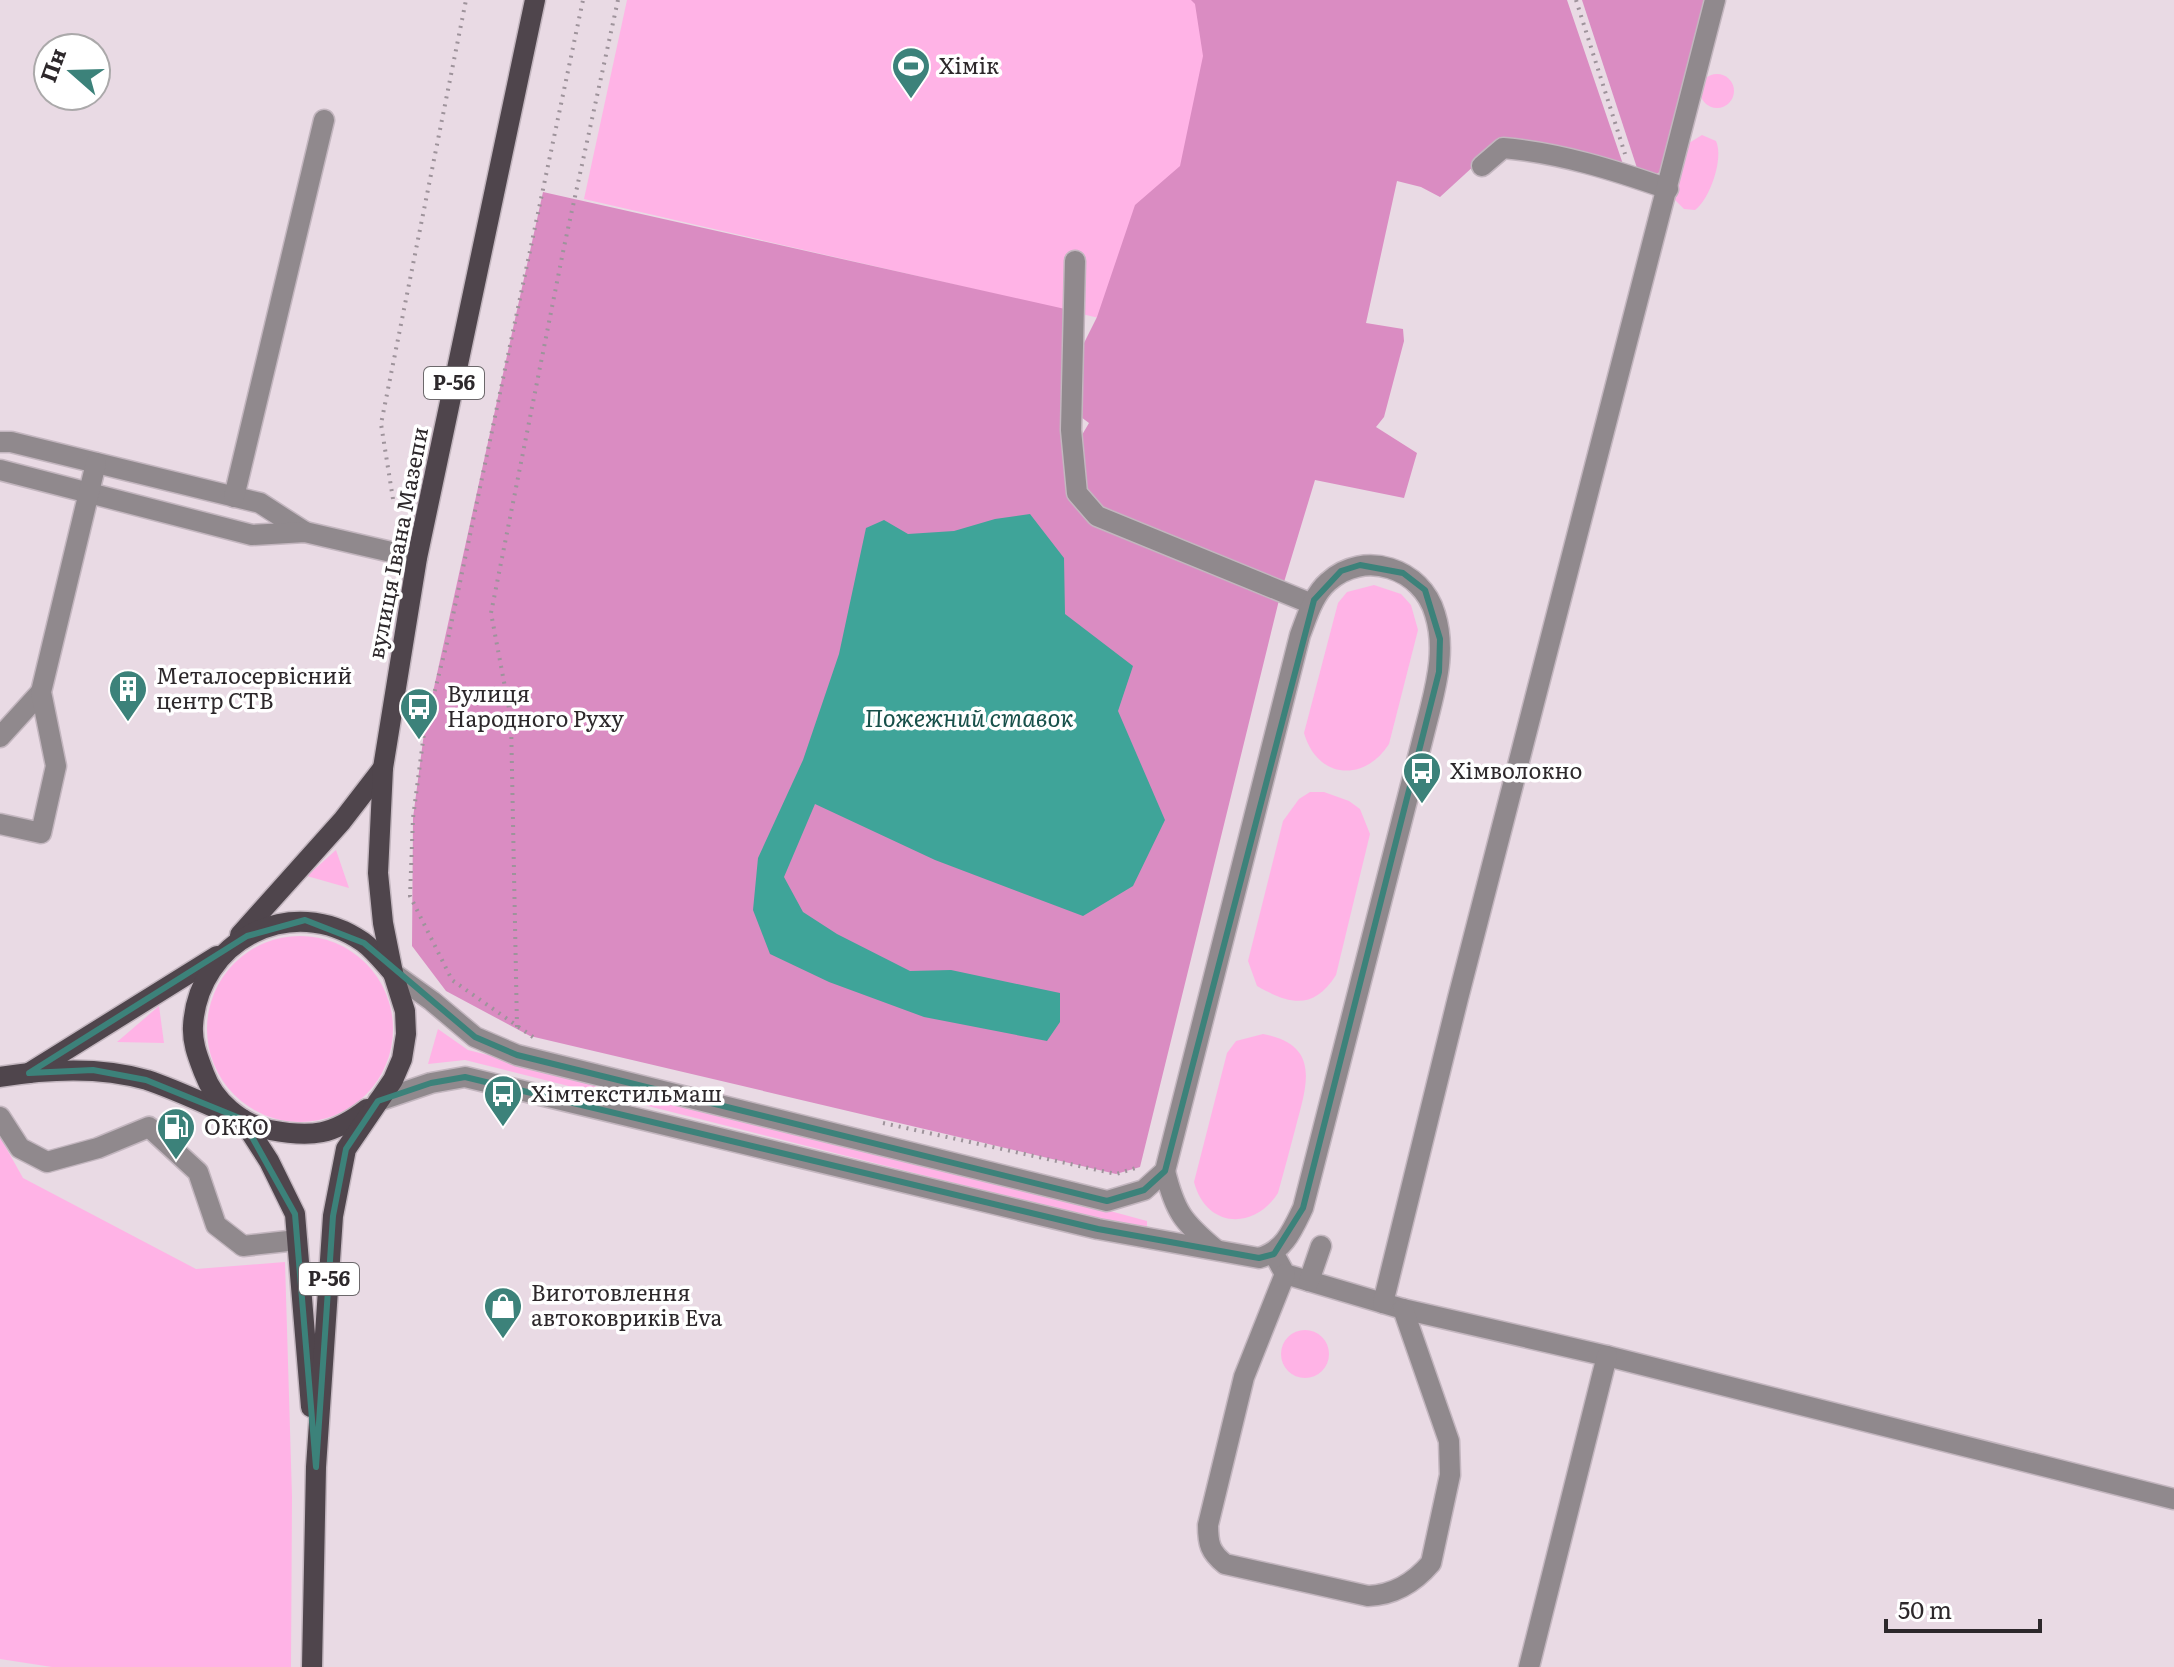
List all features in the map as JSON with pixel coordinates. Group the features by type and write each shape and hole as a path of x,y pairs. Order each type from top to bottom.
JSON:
{"main road":[{"name":"вулиця Івана Мазепи","path":"393,973 383,923 378,873 383,768 417,558 535,0"},
{"name":"вулиця Івана Мазепи","path":"228,949 342,821 383,768"},
{"path":"29,1073 247,936 267,927 305,920 344,932 364,943 393,973"},
{"name":"Р-56","path":"228,949 205,978 196,1004 193,1028 195,1047 207,1082 219,1100 242,1119 269,1161 295,1214 316,1467"},
{"name":"Р-56","path":"312,1667 316,1467 333,1216 346,1149 393,1080 402,1059 406,1034 405,1011 393,973"},
{"path":"0,1077 93,1070 146,1080 262,1128 298,1136 322,1133 346,1125 378,1101"}],"street":[{"path":"1285,1274 1244,1377 1208,1525 1208,1542 1213,1554 1225,1564 1368,1596 1387,1595 1421,1574 1431,1563 1450,1475 1449,1441 1393,1306 1458,998 1715,0"},
{"path":"234,497 324,120"},
{"path":"1482,166 1503,148 1541,151 1668,189"},
{"path":"1075,261 1071,430 1077,493 1097,516 1312,604"},
{"path":"0,442 11,442 260,503 305,532"},
{"path":"0,824 41,833 56,766 41,692 96,463"},
{"path":"0,470 252,535 305,532 417,558"},
{"path":"378,1101 431,1083 465,1077 1098,1229 1259,1258 1274,1254 1290,1236 1303,1208 1439,672 1440,639 1435,613 1425,590 1403,573 1381,565 1360,565 1341,571 1325,584 1312,604 1300,635 1165,1171 1171,1197 1185,1224 1216,1250"},
{"path":"0,737 41,692"},
{"path":"393,973 475,1037 517,1055 1107,1201 1144,1190 1165,1171"},
{"path":"0,1117 20,1148 47,1162 98,1148 149,1127 198,1172 216,1225 243,1246 297,1240"},
{"path":"1309,1281 1321,1246"},
{"path":"1274,1254 1285,1274 1393,1306 1607,1356 2174,1499"},
{"path":"1529,1667 1607,1356"}],"path":[{"path":"393,499 381,424 466,0"},
{"path":"545,1040 517,1028 452,980 410,896 413,818 424,733 448,639 583,0"},
{"path":"517,1028 511,719 491,613 564,247 618,0"},
{"path":"1576,0 1629,164 1641,180"},
{"path":"876,1121 1116,1174 1140,1167 1147,1156"}],"highlighted area":[{"path":"1360,565 1403,573 1425,590 1440,639 1439,672 1303,1208 1274,1254 1259,1258 1098,1229 465,1077 431,1083 378,1101 346,1149 333,1216 316,1467 295,1214 242,1119 146,1080 93,1070 29,1073 247,936 305,920 364,943 475,1037 517,1055 1107,1201 1144,1190 1165,1171 1314,600 1341,571"}],"shaded area":[{"name":"Хімік","path":"627,0 1243,0 1155,331 584,199"},
{"path":"1191,0 1567,0 1626,173 1564,154 1500,142 1440,197 1421,187 1397,181 1366,323 1403,329 1404,341 1384,417 1376,427 1417,453 1404,498 1315,480 1281,592 1140,1167 1116,1174 530,1036 446,991 412,946 413,818 424,733 543,192 1074,311 1071,430 1077,493 1095,512 1082,486 1079,440 1089,423 1077,414 1078,355 1097,317 1135,205 1180,166 1203,56 1195,4"},
{"path":"1582,0 1705,0 1664,170 1654,175 1637,168"},
{"path":"1717,74 1729,79 1734,91 1729,103 1717,108 1705,103 1700,91 1705,79"},
{"path":"1702,135 1716,141 1717,167 1701,205 1695,210 1684,209 1675,200 1675,188 1689,143"},
{"path":"1374,585 1401,594 1411,605 1418,630 1389,744 1379,757 1367,765 1355,770 1342,770 1319,760 1304,733 1338,603 1347,592"},
{"path":"1310,792 1324,792 1349,801 1360,809 1370,834 1336,975 1319,994 1301,1001 1280,997 1257,986 1248,961 1283,821 1299,799"},
{"path":"336,850 349,888 307,876"},
{"path":"300,936 335,943 365,964 386,994 393,1029 386,1064 365,1094 335,1115 300,1122 265,1115 235,1094 214,1064 207,1029 214,994 235,964 265,943"},
{"path":"159,1006 164,1043 117,1042"},
{"path":"438,1029 468,1050 1110,1211 1147,1221 1147,1229 1137,1229 465,1060 428,1064"},
{"path":"1263,1034 1282,1039 1302,1057 1306,1081 1304,1095 1278,1193 1256,1214 1232,1219 1220,1216 1209,1208 1194,1182 1227,1053 1236,1041"},
{"path":"0,1137 23,1178 196,1269 285,1262 292,1496 291,1667 52,1667 0,1659"},
{"path":"1305,1330 1322,1337 1329,1354 1322,1371 1305,1378 1288,1371 1281,1354 1288,1337"}],"water":[{"name":"Пожежний ставок","path":"1030,514 1064,558 1065,614 1133,666 1118,711 1165,820 1133,886 1083,916 935,860 815,804 784,877 803,912 837,934 910,971 951,970 1060,993 1060,1022 1047,1041 924,1017 829,982 770,954 753,910 758,858 803,760 839,654 866,528 884,520 908,534 954,531 995,519"}],"place":[{"name":"Хімік","path":"911,100"},
{"name":"Металосервісний центр СТВ","path":"128,723"},
{"name":"Вулиця Народного Руху","path":"419,741"},
{"name":"Хімволокно","path":"1422,805"},
{"name":"Хімтекстильмаш","path":"503,1128"},
{"name":"ОККО","path":"176,1161"},
{"name":"Виготовлення автоковриків Eva","path":"503,1340"}]}
